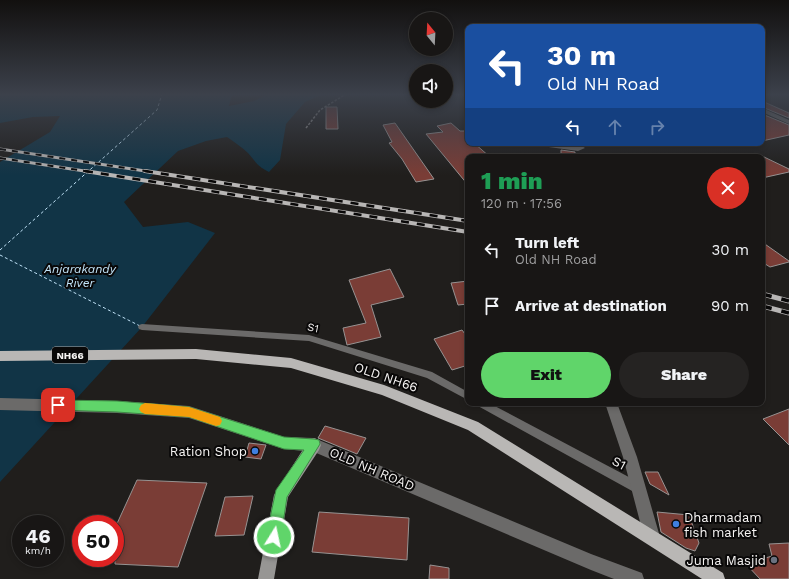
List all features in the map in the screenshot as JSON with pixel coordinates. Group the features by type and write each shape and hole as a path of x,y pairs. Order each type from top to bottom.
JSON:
{"main road":[{"name":"OLD NH66","path":"0,356 140,353 196,354 291,363 384,390 473,426 717,579"},
{"path":"266,579 281,495 314,444"}],"street":[{"path":"553,146 578,150 581,146"},
{"name":"OLD NH ROAD","path":"0,404 117,406 189,412 284,443 314,444 591,562 636,579"},
{"path":"612,406 630,457 652,537"}],"lane":[{"name":"S1","path":"142,327 310,338 429,375 465,394"},
{"name":"S1","path":"487,406 639,488"}],"path":[{"path":"306,128 311,121"}],"water":[{"name":"Anjarakandy River","path":"0,121 11,121 0,123"},
{"name":"Anjarakandy River","path":"57,121 289,121 286,124 280,160 269,172 259,166 246,151 227,137 206,141 178,151 124,202 143,227 188,222 215,233 142,327 0,482 0,162 50,132"}],"building":[{"path":"326,121 338,121 338,129 326,129"},
{"path":"765,121 779,121 789,125 789,135 765,140"},
{"path":"395,123 434,179 416,182 402,159 389,143 392,142 383,125"},
{"path":"451,123 460,131 465,131 465,146 477,146 487,154 465,154 465,181 426,134 443,132 437,126"},
{"path":"561,150 575,152 575,154 561,154"},
{"path":"765,157 789,169 789,172 765,177"},
{"path":"765,244 789,261 770,267 765,264"},
{"path":"390,269 404,297 371,305 381,337 347,345 343,328 366,323 349,280"},
{"path":"465,281 465,304 458,305 451,283"},
{"path":"462,330 465,334 465,366 452,370 434,339"},
{"path":"789,409 789,445 763,419"},
{"path":"325,426 366,438 357,454 318,438"},
{"name":"Ration Shop","path":"249,443 266,445 261,459 245,457"},
{"path":"645,472 658,472 669,495 650,484"},
{"path":"137,480 207,483 178,567 124,564 124,515 121,515"},
{"path":"253,496 244,535 215,536 225,497"},
{"path":"319,512 409,518 407,560 312,552"},
{"name":"Dharmadam fish market","path":"657,512 689,515 699,543 695,551 686,548 661,532"},
{"name":"Juma Masjid","path":"789,543 789,579 760,579 746,564 772,556 769,544"},
{"path":"430,565 449,568 449,579 429,579"}],"ferry route":[{"path":"0,250 145,121"},
{"path":"0,255 140,326"}],"railway":[{"path":"0,149 152,172"},
{"path":"0,158 91,172"},
{"path":"85,171 465,232"},
{"path":"145,171 465,221"},
{"path":"765,295 789,301"},
{"path":"765,307 789,313"}],"slow traffic":[{"path":"145,409 189,412 216,421"}],"place":[{"name":"Ration Shop","path":"255,451"},
{"name":"Dharmadam fish market","path":"676,524"},
{"name":"Juma Masjid","path":"774,560"}],"route":[{"path":"58,405 117,406 189,412 284,443 314,444 281,495 274,537"}]}
